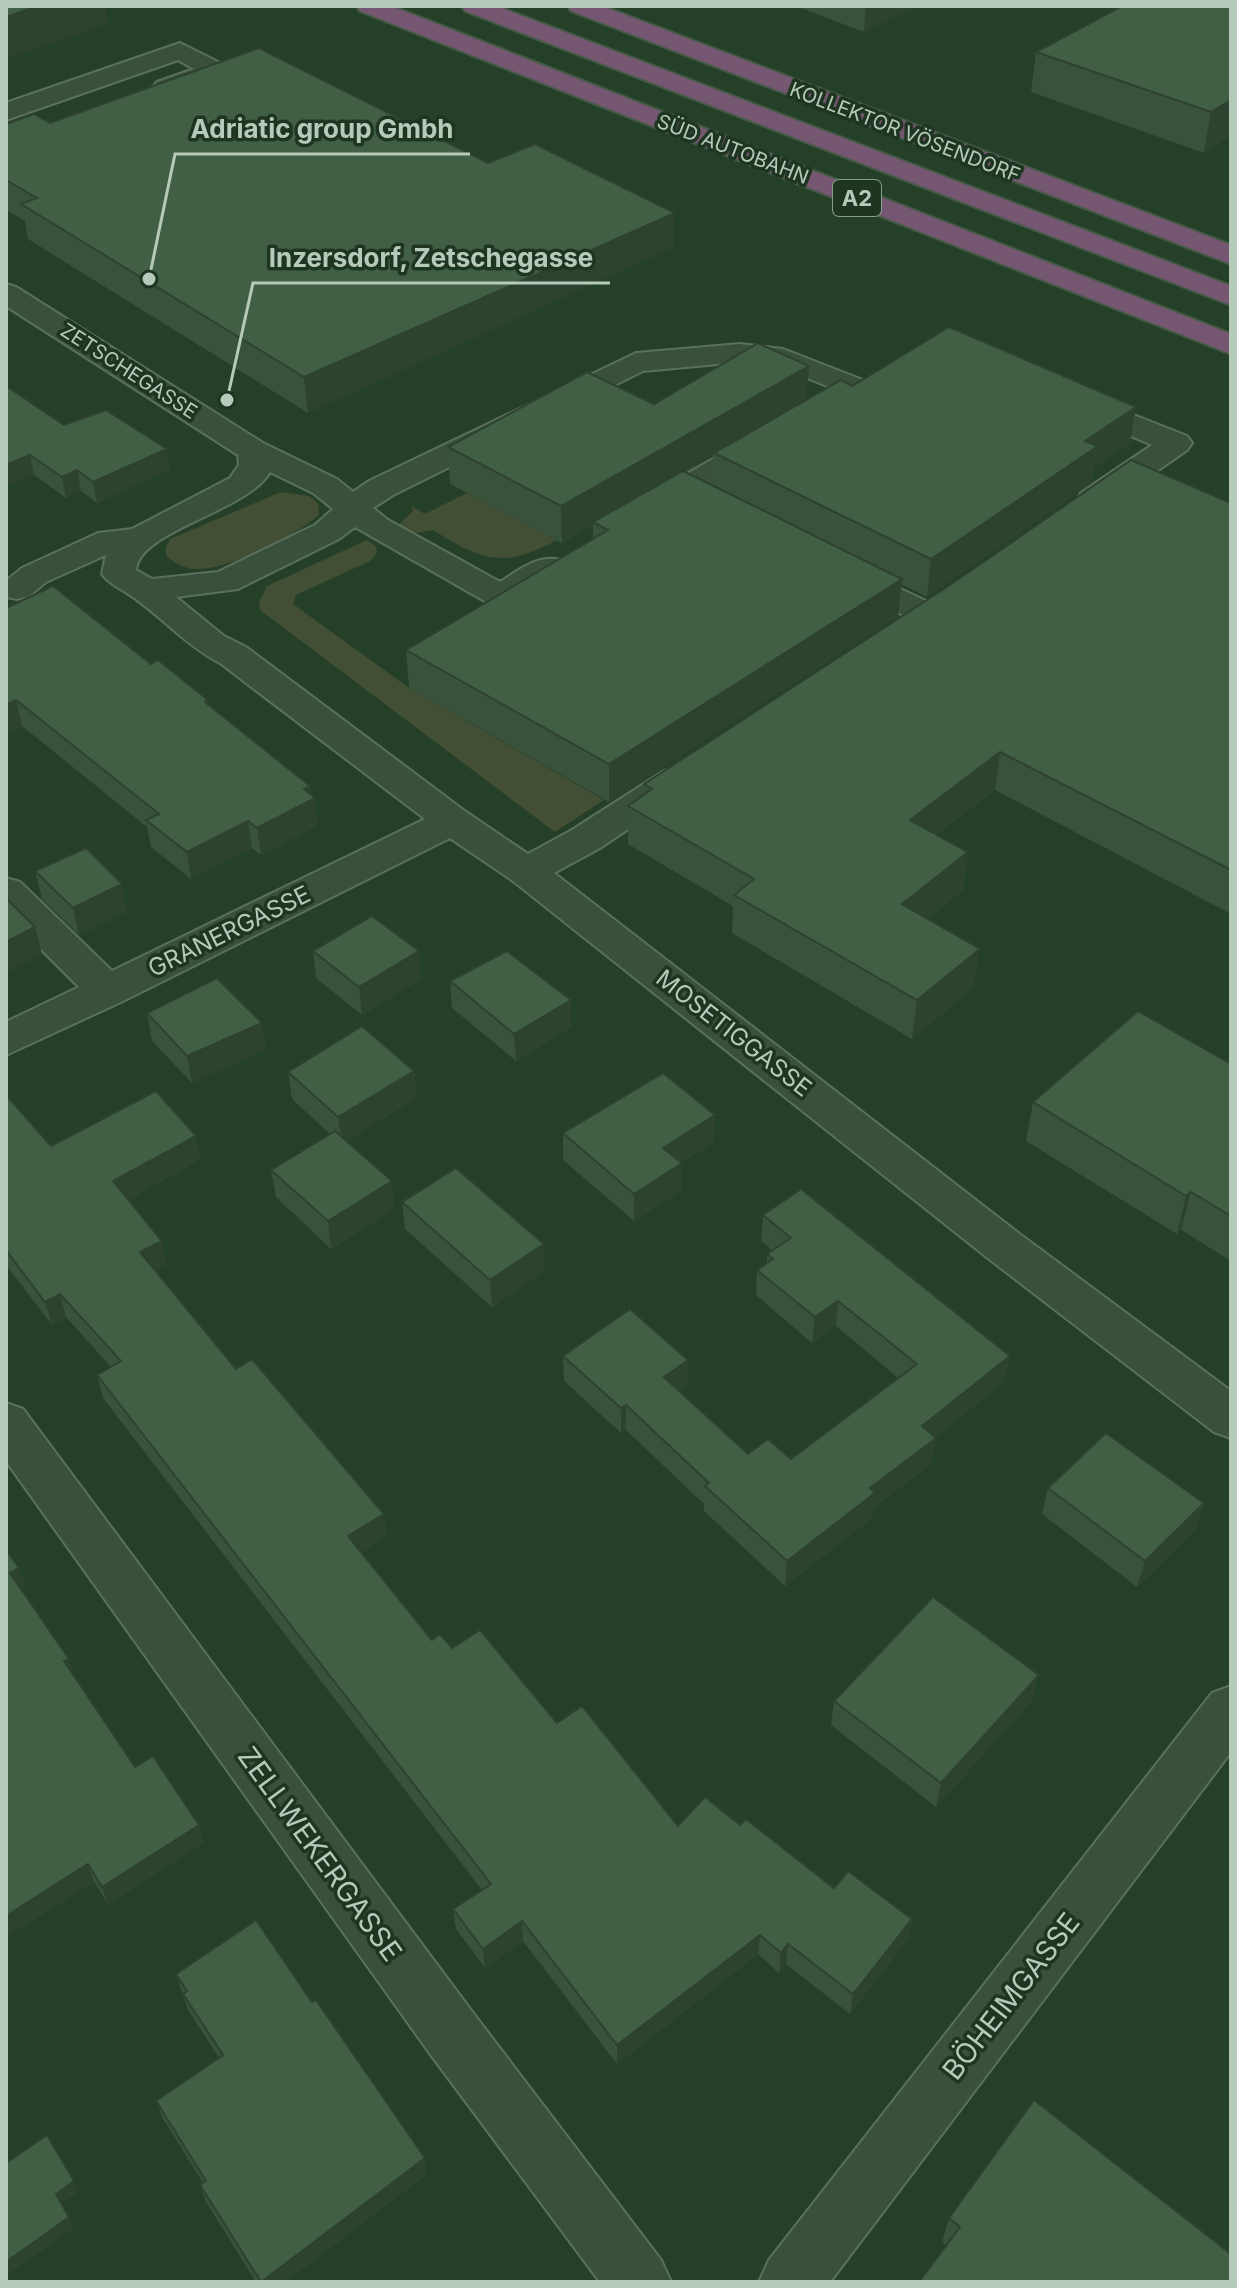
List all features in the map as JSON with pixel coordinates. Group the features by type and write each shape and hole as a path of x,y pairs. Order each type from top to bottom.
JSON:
{"highway":[{"name":"SÜD AUTOBAHN","path":"369,6 1231,345"},
{"name":"SÜD AUTOBAHN","path":"474,6 1231,296"},
{"name":"KOLLEKTOR VÖSENDORF","path":"580,6 1231,255"}],"street":[{"path":"6,112 180,51 215,70 140,96"},
{"name":"ZETSCHEGASSE","path":"6,293 252,450 325,486 341,497 350,509 383,532 500,596 578,551"},
{"path":"12,592 82,579 134,583 226,582 327,532 342,521 350,509 381,488 636,362 740,353 783,358 870,382 805,419 696,498 630,521"},
{"path":"1048,390 1176,443 1072,515"},
{"path":"134,583 117,568 125,550 241,485 255,468 252,450"},
{"path":"12,592 34,575 110,540 141,539"},
{"path":"819,560 929,614"},
{"path":"226,582 218,599 219,617 236,645 233,655"},
{"name":"MOSETIGGASSE","path":"134,583 211,644 233,655 452,821 527,872 1005,1247 1231,1418"},
{"path":"527,872 586,839 705,761"},
{"name":"GRANERGASSE","path":"6,1040 452,821"},
{"path":"6,891 108,991"},
{"name":"ZELLWEKERGASSE","path":"6,1423 452,2034 639,2282"},
{"name":"BÖHEIMGASSE","path":"791,2282 1231,1710"}],"green space":[{"path":"281,492 309,496 318,503 319,515 277,542 224,564 194,569 179,565 166,556 170,539"},
{"path":"467,493 557,540 522,555 494,558 466,549 433,530 415,533 399,524 413,511 411,506 425,514"},
{"path":"367,540 376,546 377,553 370,561 296,595 293,604 409,688 604,800 555,832 260,610 259,603 267,586"}],"building":[{"path":"6,6 38,6 6,17"},
{"path":"1122,6 1231,6 1231,100 1211,112 1036,52"},
{"path":"259,48 488,163 535,144 675,213 304,377 21,204 37,198 6,180 6,124 34,114 50,123"},
{"path":"949,327 1136,407 1085,441 1098,446 931,559 714,453 841,380 852,386"},
{"path":"758,343 809,366 561,506 448,447 587,372 654,404"},
{"path":"6,386 64,425 106,410 167,449 93,482 77,470 62,477 30,455 6,465"},
{"path":"1131,460 1231,503 1231,870 1000,752 910,820 968,852 902,904 980,949 917,1000 734,895 754,879 628,806 652,789 644,784 947,587"},
{"path":"683,471 902,579 609,764 406,650 608,530 593,522"},
{"path":"53,586 151,664 158,660 208,700 205,702 310,786 304,789 315,798 257,828 248,821 187,852 146,820 159,814 16,700 6,705 6,608"},
{"path":"86,848 122,884 73,908 35,871"},
{"path":"6,898 35,927 6,942"},
{"path":"372,916 419,951 359,987 313,951"},
{"path":"507,951 571,1000 514,1034 450,981"},
{"path":"217,978 262,1023 187,1056 147,1013"},
{"path":"1138,1011 1231,1064 1231,1216 1191,1192 1186,1196 1033,1102"},
{"path":"362,1026 414,1071 338,1117 288,1072"},
{"path":"663,1073 715,1115 663,1148 682,1163 634,1194 563,1133"},
{"path":"156,1091 196,1136 113,1181 162,1241 140,1252 236,1369 252,1359 384,1514 348,1536 432,1640 440,1634 452,1648 480,1630 557,1723 582,1706 678,1826 705,1797 740,1825 746,1819 834,1888 848,1871 912,1919 853,1994 788,1944 781,1953 760,1935 617,2045 522,1921 483,1949 453,1909 491,1884 97,1375 121,1361 60,1294 45,1302 6,1250 6,1095 51,1146"},
{"path":"335,1131 392,1181 328,1221 271,1170"},
{"path":"456,1168 544,1244 490,1280 402,1202"},
{"path":"801,1189 1010,1356 922,1426 936,1438 870,1488 875,1493 787,1561 705,1486 709,1483 626,1405 621,1408 563,1356 630,1309 688,1360 664,1377 748,1454 768,1439 791,1459 917,1364 838,1301 815,1317 757,1270 773,1259 767,1254 791,1238 763,1215"},
{"path":"1106,1433 1204,1503 1145,1561 1048,1488"},
{"path":"6,1550 19,1568 10,1573 69,1659 64,1661 135,1767 153,1756 199,1825 102,1887 88,1864 6,1916"},
{"path":"933,1597 1039,1675 941,1783 834,1701"},
{"path":"256,1920 312,2002 316,2000 425,2158 261,2282 200,2185 206,2181 156,2101 223,2055 183,1994 187,1991 176,1974"},
{"path":"1034,2100 1231,2254 1231,2282 919,2282 960,2227 949,2218"},
{"path":"47,2135 74,2181 56,2194 69,2217 6,2262 6,2163"}],"place":[{"name":"Adriatic group Gmbh","path":"149,279"},
{"name":"Inzersdorf, Zetschegasse","path":"227,400"}]}
